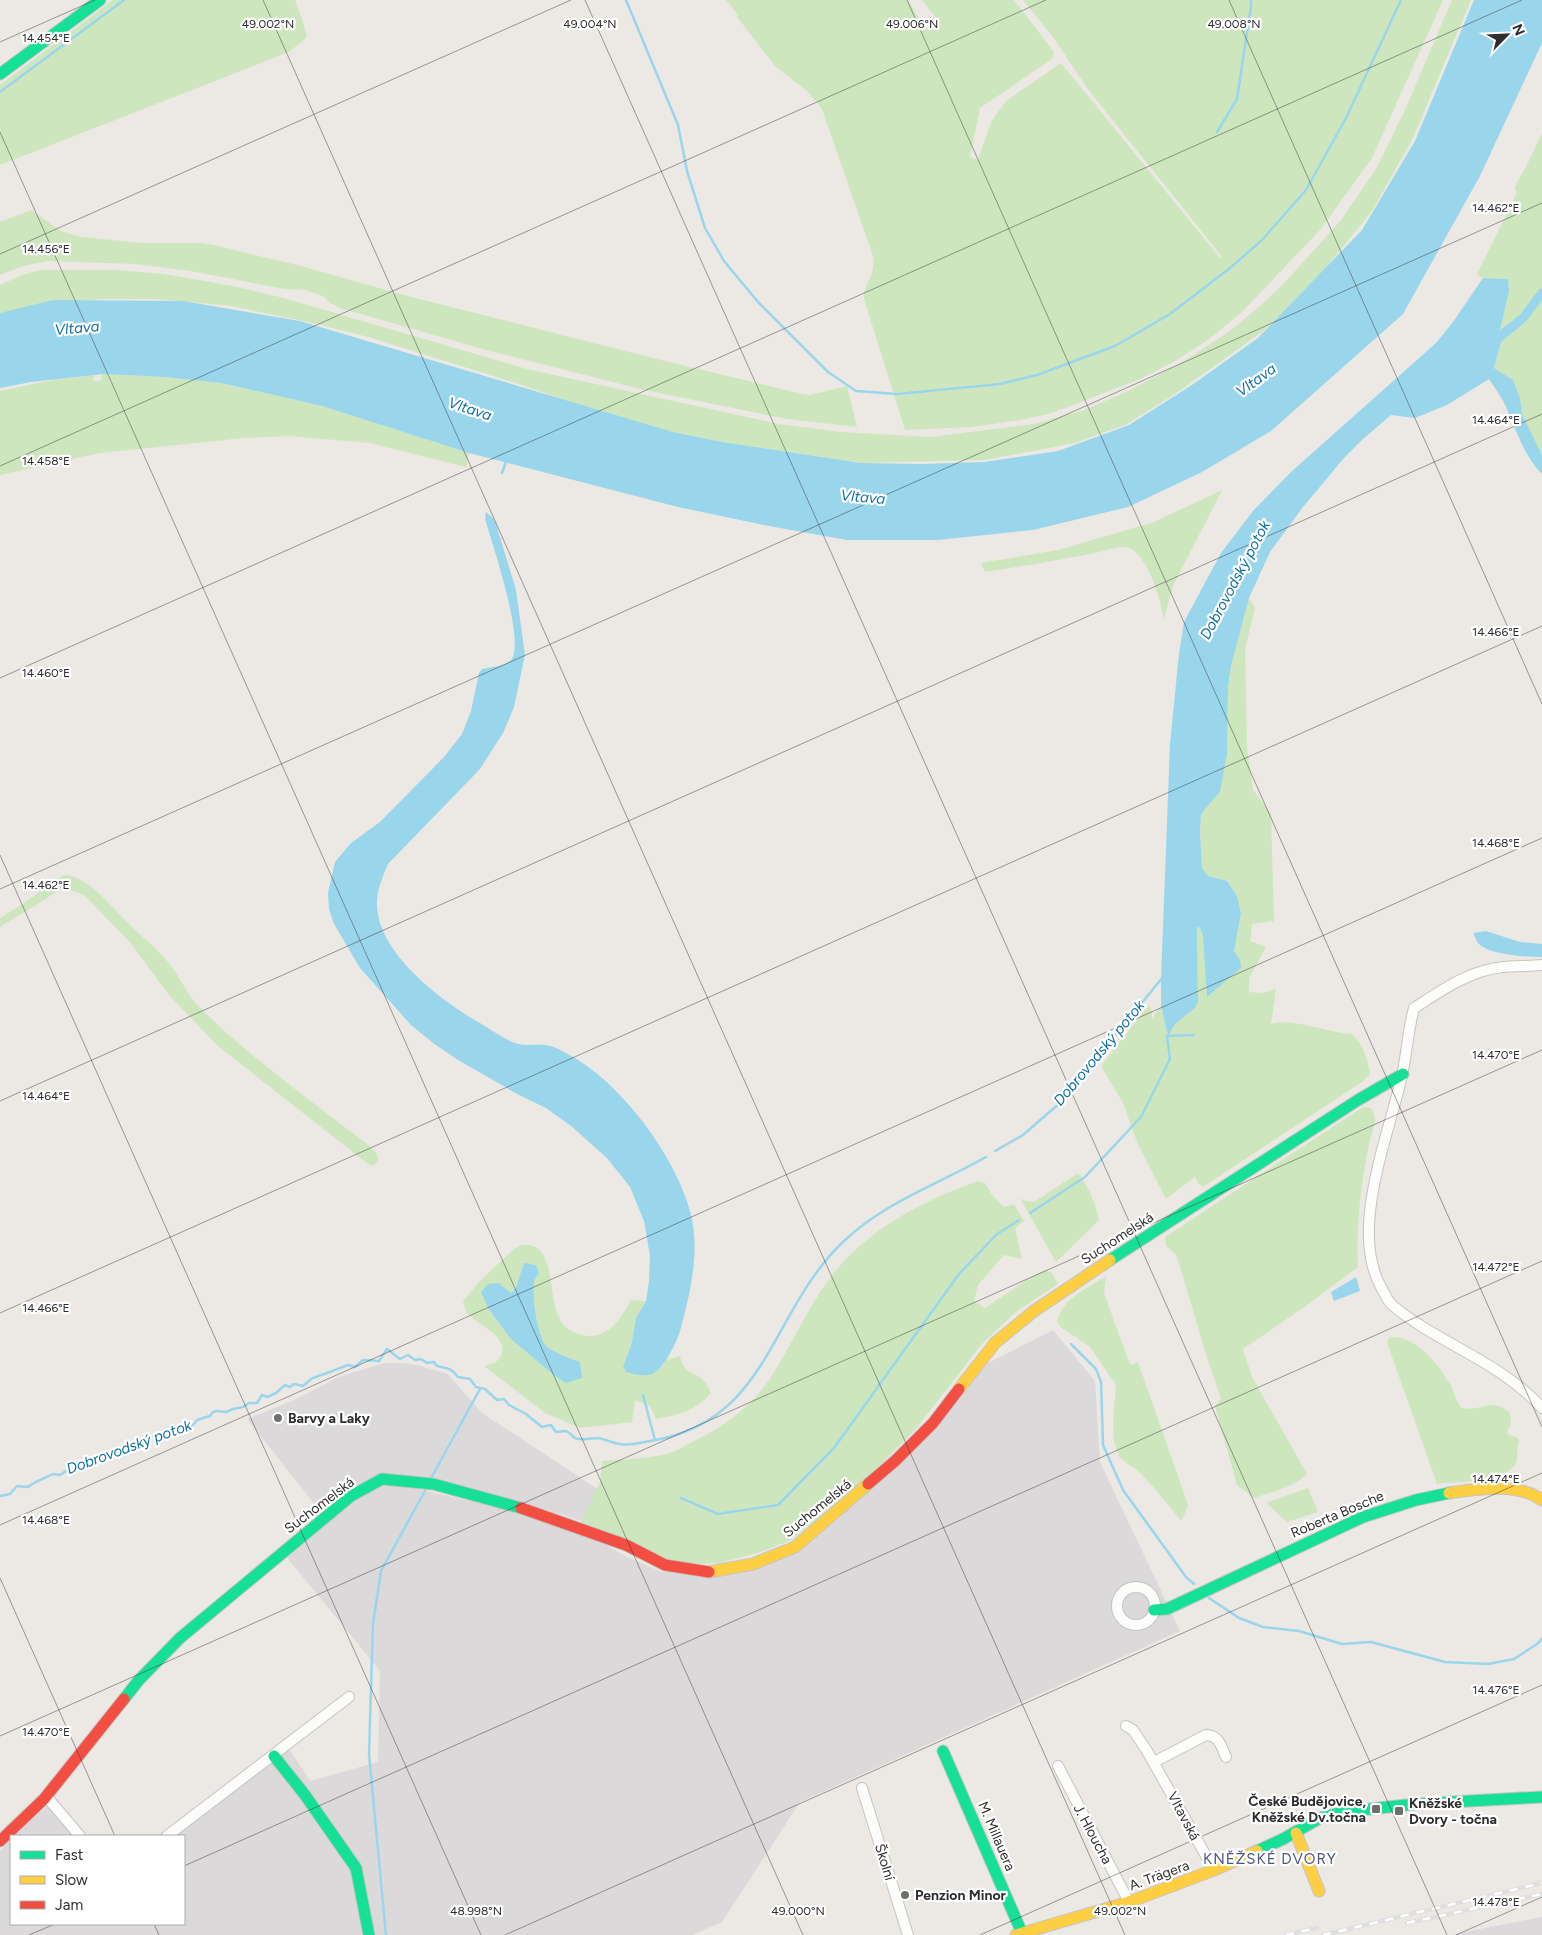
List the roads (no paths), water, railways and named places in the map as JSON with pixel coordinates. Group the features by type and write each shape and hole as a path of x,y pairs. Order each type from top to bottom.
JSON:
{"street":[{"path":"0,62 84,0"},
{"path":"0,74 100,0"},
{"path":"1542,965 1502,967 1480,972 1458,982 1414,1008 1410,1022 1403,1074 1377,1168 1369,1226 1370,1255 1377,1280 1390,1303 1410,1318 1495,1369 1526,1392 1542,1408"},
{"name":"Suchomelská","path":"0,1840 46,1796 139,1680 180,1638 351,1496 382,1479 429,1484 518,1507 626,1545 666,1565 709,1572 753,1564 795,1547 895,1461 933,1423 995,1343 1014,1327 1066,1289 1358,1100 1403,1074"},
{"name":"Roberta Bosche","path":"1154,1610 1167,1609 1345,1525 1410,1501 1445,1493 1484,1489 1519,1490 1541,1496"},
{"path":"168,1835 349,1697"},
{"name":"Vltavská","path":"1126,1726 1133,1730 1154,1762 1214,1870"},
{"path":"1154,1762 1206,1735 1214,1735 1218,1739 1226,1757"},
{"name":"M. Millauera","path":"943,1751 1019,1934"},
{"path":"274,1756 340,1843 356,1868 369,1935"},
{"name":"J. Hloucha","path":"1058,1766 1129,1902"},
{"name":"Školní","path":"862,1788 908,1935"},
{"path":"46,1796 79,1835"},
{"name":"A. Trägera","path":"1019,1934 1129,1902 1214,1870 1296,1833 1320,1818 1343,1812 1415,1804 1542,1796"},
{"path":"1296,1833 1319,1891"}],"water":[{"name":"Vltava","path":"1474,0 1542,0 1542,43 1480,176 1403,314 1271,431 1202,472 1128,507 1033,530 938,540 847,540 678,507 469,453 322,406 221,383 164,377 104,374 31,382 0,388 0,313 53,300 183,301 300,321 673,432 722,442 861,463 984,462 1058,451 1129,425 1192,385 1258,338 1362,230 1415,141"},
{"path":"1483,278 1508,279 1509,291 1500,330 1517,318 1520,326 1501,342 1494,368 1513,380 1520,398 1522,414 1542,455 1542,474 1526,452 1505,405 1489,379 1447,405 1415,418 1391,415 1344,458 1303,507 1270,552 1249,598 1231,666 1228,688 1227,754 1220,792 1201,814 1202,868 1208,876 1227,881 1237,896 1241,913 1234,951 1240,960 1241,968 1207,997 1203,936 1200,928 1197,927 1198,1002 1195,1008 1175,1024 1168,1036 1161,1005 1161,979 1170,744 1184,622 1221,553 1253,511 1291,472 1436,343"},
{"path":"486,512 493,518 496,524 516,590 525,655 514,707 503,733 480,769 388,864 377,900 379,919 386,938 398,956 429,988 447,1002 510,1041 522,1045 553,1047 573,1057 592,1070 630,1106 663,1150 686,1197 694,1233 694,1261 690,1289 678,1336 665,1362 649,1375 626,1372 623,1366 631,1346 636,1318 646,1301 650,1256 644,1221 630,1187 607,1158 571,1126 546,1108 519,1095 458,1060 411,1025 360,968 334,924 329,909 328,893 335,862 351,843 380,822 444,757 462,734 471,711 479,673 482,669 501,665 511,660 514,650 514,634 511,614 485,519"},
{"path":"1486,931 1520,942 1542,944 1542,957 1509,955 1484,948 1478,943 1473,933"},
{"path":"524,1263 536,1265 539,1273 534,1282 534,1297 537,1324 545,1345 580,1362 582,1378 566,1383 555,1376 511,1339 488,1308 481,1292 488,1284 499,1283 511,1293 516,1288"},
{"path":"1356,1277 1360,1291 1334,1301 1331,1292"}],"waterway":[{"path":"0,92 124,0"},
{"path":"626,0 678,125 687,171 705,228 724,261 758,302 828,372 856,391 897,394 1000,384 1037,375 1115,346 1170,314 1230,268 1261,241 1306,190 1346,118 1401,0"},
{"path":"1217,132 1237,99 1251,0"},
{"name":"Dobrovodský potok","path":"1511,328 1523,318 1542,293"},
{"path":"502,473 507,459"},
{"name":"Dobrovodský potok","path":"995,1151 1023,1135 1061,1102 1163,977"},
{"path":"1030,1213 1085,1177 1141,1117 1170,1059 1167,1036 1194,1035"},
{"name":"Dobrovodský potok","path":"0,1496 10,1494 17,1486 28,1487 53,1474 60,1475 69,1469 80,1469 86,1464 93,1463 100,1455 106,1458 118,1455 124,1448 135,1445 151,1436 159,1437 180,1432 194,1424 197,1420 210,1416 213,1412 226,1412 243,1407 249,1403 257,1403 262,1395 267,1397 276,1393 285,1385 290,1387 294,1384 303,1386 313,1378 348,1365 355,1367 363,1360 379,1361 387,1349 400,1359 408,1355 415,1360 421,1359 427,1363 434,1362 437,1366 449,1369 458,1377 470,1379 476,1387 485,1389 497,1400 504,1399 509,1405 526,1414 542,1427 551,1425 556,1432 566,1431 577,1439 598,1438 624,1445 650,1441 690,1430 720,1412 744,1388 764,1361 798,1300 818,1270 843,1242 875,1216 893,1205 986,1157"},
{"path":"681,1498 718,1514 778,1505 834,1448 959,1274 997,1234 1019,1220"},
{"path":"1071,1344 1096,1369 1101,1382 1103,1445 1123,1490 1186,1577 1194,1584"},
{"path":"430,1480 480,1389"},
{"path":"643,1395 655,1440"},
{"path":"386,1935 369,1754 373,1624 381,1571 427,1487"},
{"path":"1209,1598 1239,1618 1263,1627 1299,1631 1342,1644 1371,1642 1445,1662 1488,1664 1514,1659 1542,1639"}],"railway":[{"path":"1323,1935 1542,1883"},
{"path":"1407,1923 1542,1894"},
{"path":"1286,1935 1317,1928"}],"place":[{"name":"Barvy a Laky","path":"278,1418"},
{"name":"České Budějovice, Kněžské Dv.točna","path":"1376,1809"},
{"name":"Kněžské Dvory - točna","path":"1399,1811"},
{"name":"Penzion Minor","path":"905,1895"}],"district":[{"name":"KNĚŽSKÉ DVORY","path":"1270,1859"}]}
